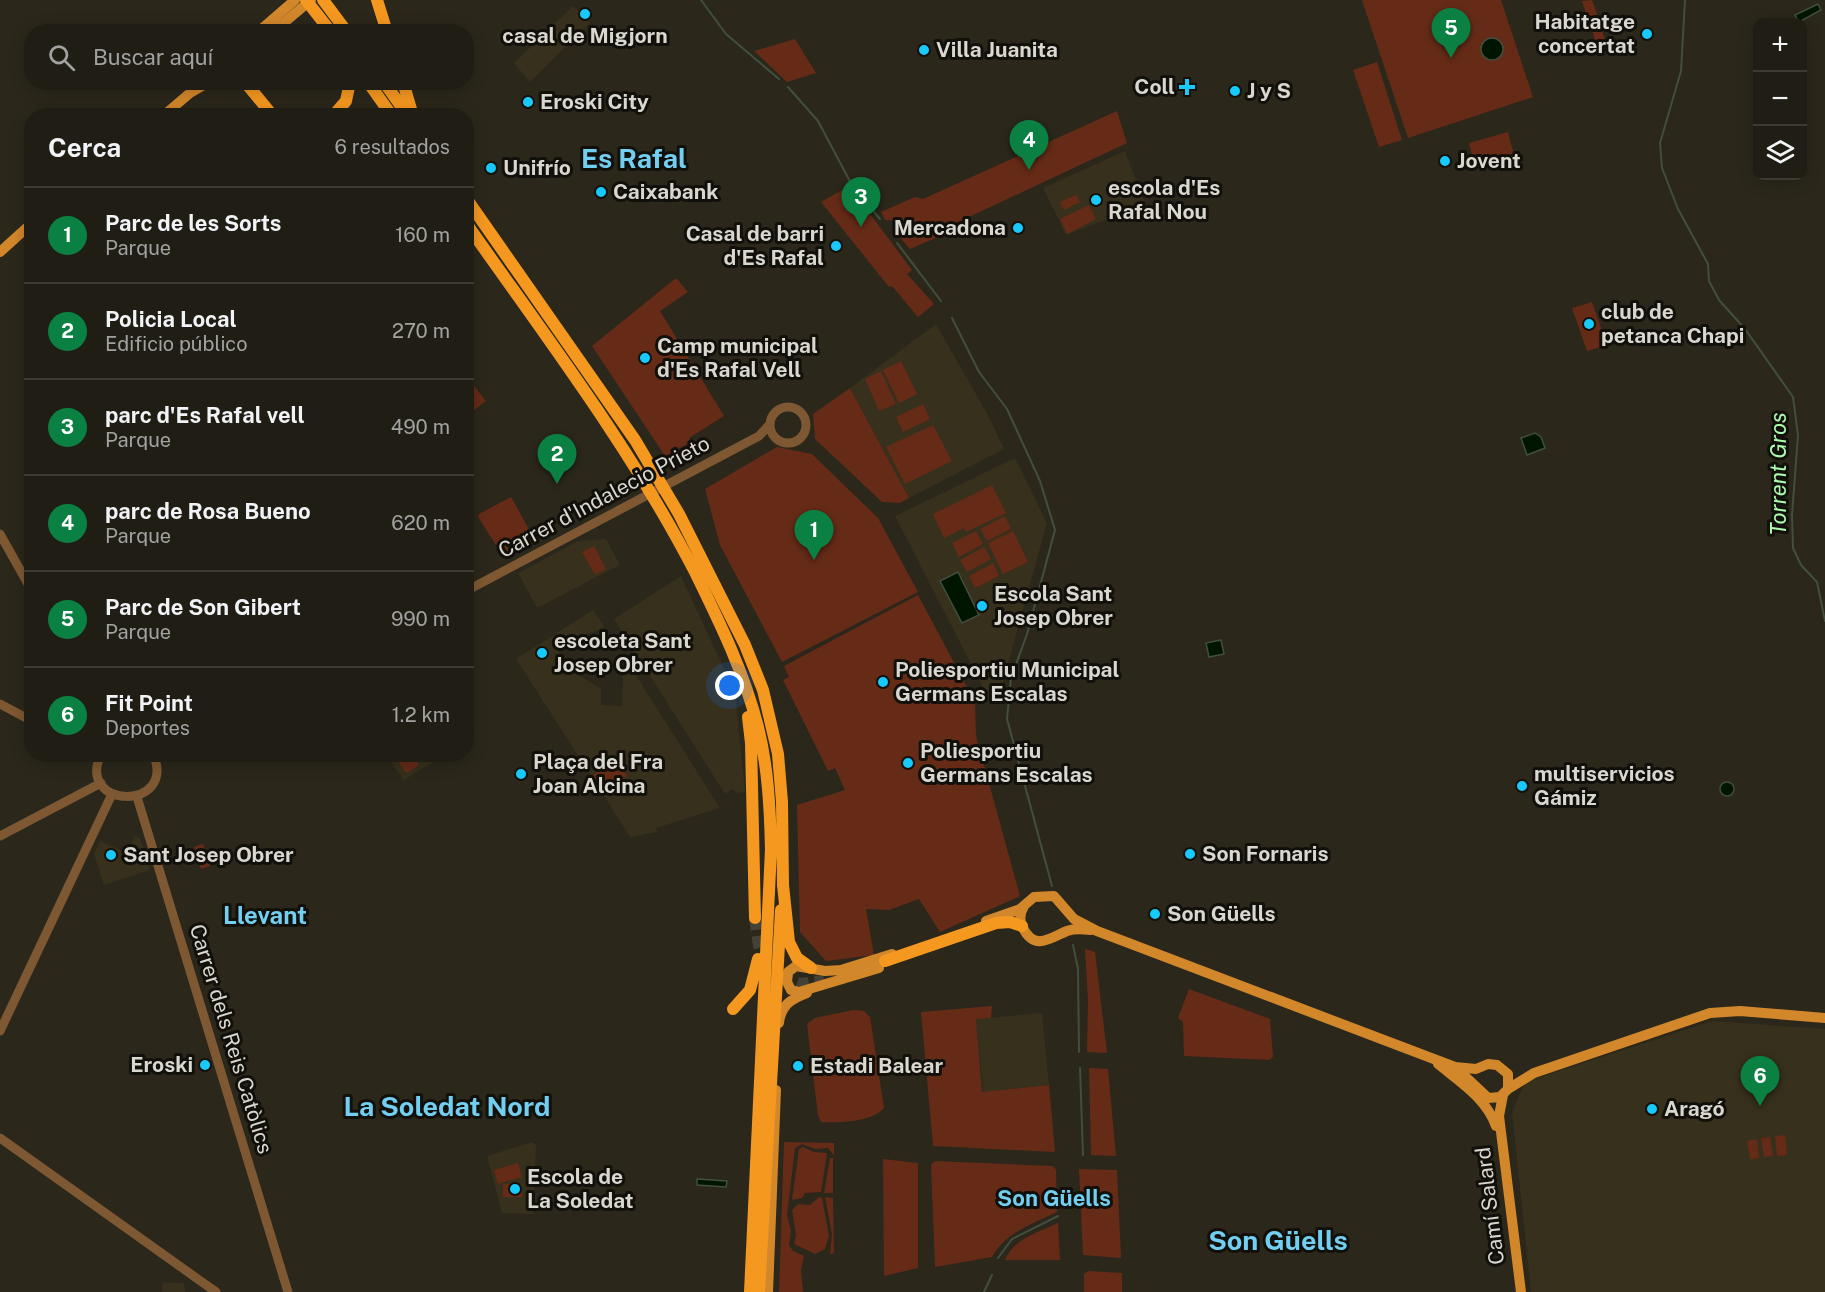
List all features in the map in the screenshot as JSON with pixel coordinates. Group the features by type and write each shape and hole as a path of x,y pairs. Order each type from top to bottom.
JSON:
{"highway":[{"path":"306,0 325,24"},
{"path":"323,0 342,24"},
{"path":"377,0 384,24"},
{"path":"252,90 266,108"},
{"path":"263,90 278,108"},
{"path":"340,108 346,101 348,90"},
{"path":"374,90 386,108"},
{"path":"390,90 402,108"},
{"path":"405,90 411,108"},
{"path":"474,209 631,433 679,514 742,637 763,690 775,738 781,786 783,885 759,1292"},
{"path":"474,234 586,393 658,503 739,665 758,728 767,777 771,849 750,1292"},
{"path":"739,665 752,743 755,918"},
{"path":"783,885 791,947 800,960 811,968"},
{"path":"733,1009 750,990 767,910"},
{"path":"882,965 996,922 1010,922 1025,930"},
{"path":"779,938 779,1020"},
{"path":"752,1104 761,943"}],"main road":[{"path":"267,24 295,0"},
{"path":"282,24 311,0"},
{"path":"172,108 195,90"},
{"path":"0,252 24,230"},
{"path":"882,965 799,992 789,987 786,979 790,969 800,965 831,971 852,968 1024,906 1034,897 1050,895 1060,900 1076,920 1097,931 1455,1067 1482,1068 1494,1064 1515,1074 1534,1073"},
{"path":"1024,906 1020,916 1025,930 1042,941 1052,940 1075,929 1097,931"},
{"path":"1061,934 1067,925 1066,909"},
{"path":"768,1292 779,1020 784,1007 792,999 882,965"},
{"path":"1455,1067 1476,1085 1481,1094 1488,1098 1505,1092 1534,1073 1710,1013 1740,1011 1825,1018"},
{"path":"1428,1057 1485,1104 1502,1142"},
{"path":"1476,1085 1475,1077 1482,1068"},
{"path":"1505,1071 1509,1079 1505,1092"},
{"name":"Camí Salard","path":"1505,1092 1499,1116 1521,1292"},
{"name":"Camí Salard","path":"1488,1098 1499,1116"}],"street":[{"path":"759,436 787,442 798,440 804,432 806,421 798,410 785,407 773,415 770,424 776,438"},
{"name":"Carrer d'Indalecio Prieto","path":"474,587 759,436 770,424"},
{"path":"0,534 24,577"},
{"path":"0,704 24,717"},
{"path":"99,762 98,774 101,783 112,794 128,798 137,797 152,784 156,776 155,762"},
{"path":"0,836 101,783"},
{"path":"0,1031 112,794"},
{"name":"Carrer dels Reis Catòlics","path":"137,797 288,1292"},
{"path":"0,1138 216,1292"}],"shaded area":[{"path":"1362,0 1501,0 1533,97 1408,138"},
{"path":"1592,0 1598,17 1588,20 1582,1"},
{"path":"1818,4 1821,10 1806,18 1797,18 1795,15"},
{"path":"573,6 590,23 530,82 514,63"},
{"path":"1599,21 1607,46 1598,49 1590,24"},
{"path":"1492,38 1500,41 1503,49 1500,57 1492,60 1484,57 1481,49 1484,41"},
{"path":"795,39 816,73 787,82 754,51"},
{"path":"1377,62 1402,140 1379,147 1353,70"},
{"path":"1117,111 1127,143 941,230 940,236 910,249 897,234 898,221 885,220 881,212 915,197 923,199"},
{"path":"1508,132 1514,156 1475,167 1469,143"},
{"name":"escola d'Es Rafal Nou","path":"1125,151 1148,212 1116,216 1066,235 1043,188"},
{"path":"849,186 912,270 907,274 934,304 918,317 892,286 889,287 821,202"},
{"path":"1076,195 1080,202 1064,210 1060,202"},
{"path":"1089,205 1096,219 1067,234 1060,219"},
{"name":"Camp municipal d'Es Rafal Vell","path":"676,278 688,292 660,311 724,416 689,438 691,442 665,456 592,346"},
{"name":"club de petanca Chapi","path":"1592,302 1607,345 1587,351 1572,308"},
{"path":"936,324 988,415 1004,449 909,498 850,388"},
{"path":"901,361 917,394 899,403 883,370"},
{"path":"881,371 896,404 879,411 865,379"},
{"path":"474,386 486,401 474,410"},
{"path":"850,388 909,498 900,503 882,502 815,439 813,414"},
{"path":"923,404 930,419 903,432 896,417"},
{"path":"933,425 952,461 905,484 886,447"},
{"path":"1535,433 1541,437 1545,448 1527,455 1521,438"},
{"path":"777,447 812,454 878,518 918,592 782,662 720,545 705,489"},
{"name":"Escola Sant Josep Obrer","path":"1015,458 1047,523 1001,689 989,699 895,516"},
{"path":"992,485 1006,513 966,532 964,528 944,538 933,514"},
{"path":"511,497 536,542 507,557 503,556 478,517 479,514"},
{"path":"1005,516 1011,529 987,541 980,529"},
{"path":"976,531 983,544 959,557 952,543"},
{"path":"1013,531 1028,562 1003,574 988,543"},
{"path":"606,539 620,565 537,608 518,573 578,541"},
{"path":"594,546 606,569 595,575 582,552"},
{"path":"984,547 991,559 967,572 960,560"},
{"path":"993,563 999,576 975,588 969,576"},
{"path":"958,572 979,615 962,623 940,581"},
{"path":"681,576 735,692 745,792 736,793 733,789 725,794 614,619"},
{"name":"Poliesportiu Germans Escalas","path":"918,595 975,702 976,736 1020,896 940,932 919,899 889,910 866,909 874,955 826,961 800,932 797,805 845,790 835,768 828,771 783,680 789,677 784,666"},
{"path":"593,610 605,627 556,648 570,670 601,689 601,705 622,706 623,676 632,669 720,808 656,828 657,832 630,837 516,659"},
{"path":"1221,640 1224,654 1209,657 1206,643"},
{"path":"617,760 627,776 603,791 593,775"},
{"path":"391,762 433,762 404,780"},
{"path":"399,762 417,762 419,765 406,773"},
{"path":"1724,782 1730,782 1734,789 1730,796 1724,796 1720,792 1720,786"},
{"path":"135,836 140,838 150,870 104,885 94,854 100,841 127,853"},
{"path":"203,844 210,866 201,869 194,847"},
{"path":"1085,949 1095,952 1107,1053 1087,1052 1088,1000"},
{"path":"1189,989 1270,1019 1273,1057 1269,1060 1184,1056 1183,1022 1178,1018"},
{"path":"992,1006 991,1018 976,1019 982,1092 1049,1085 1055,1152 933,1146 921,1012"},
{"name":"Estadi Balear","path":"853,1010 864,1011 870,1017 884,1108 879,1113 864,1119 821,1122 818,1115 807,1024 815,1018"},
{"path":"1042,1013 1049,1085 983,1092 976,1019"},
{"path":"1712,1021 1825,1029 1825,1292 1531,1292 1512,1112 1525,1082"},
{"path":"1089,1068 1108,1069 1116,1156 1091,1155"},
{"path":"1785,1135 1787,1155 1777,1156 1775,1136"},
{"path":"1770,1137 1773,1156 1764,1157 1761,1138"},
{"path":"1757,1139 1759,1158 1750,1159 1747,1141"},
{"name":"Escola de La Soledat","path":"532,1142 536,1145 533,1214 502,1213 487,1156"},
{"path":"784,1142 834,1143 834,1155 828,1148 815,1149 802,1144 795,1148 787,1215 791,1231 789,1245 793,1251 804,1256 801,1270 803,1292 779,1292"},
{"path":"803,1147 814,1152 827,1153 821,1192 805,1193 802,1198 792,1200 799,1149"},
{"path":"830,1158 833,1158 833,1193 824,1193"},
{"path":"883,1159 918,1163 918,1268 884,1276"},
{"path":"935,1161 1053,1166 1056,1170 1057,1212 1012,1235 992,1257 935,1267 931,1165"},
{"path":"518,1163 522,1177 498,1184 494,1170"},
{"path":"1079,1169 1117,1170 1121,1258 1083,1255"},
{"path":"697,1179 727,1181 726,1187 697,1185"},
{"path":"503,1184 522,1185 522,1197 503,1197"},
{"path":"819,1197 822,1198 829,1236 825,1249 815,1254 794,1244 796,1235 792,1210 798,1204 810,1205"},
{"path":"825,1197 833,1198 834,1253 830,1254 832,1234"},
{"path":"1058,1223 1060,1260 1005,1260 1020,1241"},
{"path":"1088,1271 1122,1273 1122,1292 1084,1292 1084,1274"},
{"path":"163,1282 184,1283 185,1292 162,1292"}],"waterway":[{"path":"701,0 726,34 779,79"},
{"name":"Torrent Gros","path":"1685,0 1681,71 1660,143 1662,168 1678,209 1708,264 1709,281 1719,300 1745,329 1793,397 1798,435 1792,515 1793,548 1801,565 1817,582 1825,621"},
{"path":"788,87 818,121 854,189 880,219"},
{"path":"897,243 941,301"},
{"path":"952,318 979,372 1007,409 1040,481 1055,530 1027,634 1011,678 1007,719 1052,886"},
{"path":"1073,945 1078,969 1079,1052"},
{"path":"1080,1068 1083,1155"},
{"path":"998,1258 1012,1239 1058,1216"},
{"path":"984,1292 992,1275"}],"tunnel":[{"path":"755,918 759,946 766,963"},
{"path":"780,977 800,984 824,981"}],"place":[{"name":"casal de Migjorn","path":"585,14"},
{"name":"Habitatge concertat","path":"1647,34"},
{"name":"Villa Juanita","path":"924,50"},
{"name":"Parc de Son Gibert","path":"1451,58"},
{"name":"Coll","path":"1187,87"},
{"name":"J y S","path":"1235,91"},
{"name":"Eroski City","path":"528,102"},
{"name":"Jovent","path":"1445,161"},
{"name":"Unifrío","path":"491,168"},
{"name":"parc de Rosa Bueno","path":"1029,170"},
{"name":"Caixabank","path":"601,192"},
{"name":"escola d'Es Rafal Nou","path":"1096,200"},
{"name":"parc d'Es Rafal vell","path":"861,227"},
{"name":"Mercadona","path":"1018,228"},
{"name":"Casal de barri d'Es Rafal","path":"836,246"},
{"name":"club de petanca Chapi","path":"1589,324"},
{"name":"Camp municipal d'Es Rafal Vell","path":"645,358"},
{"name":"Policia Local","path":"557,484"},
{"name":"Parc de les Sorts","path":"814,560"},
{"name":"Escola Sant Josep Obrer","path":"982,606"},
{"name":"escoleta Sant Josep Obrer","path":"542,653"},
{"name":"Poliesportiu Municipal Germans Escalas","path":"883,682"},
{"name":"Poliesportiu Germans Escalas","path":"908,763"},
{"name":"Plaça del Fra Joan Alcina","path":"521,774"},
{"name":"multiservicios Gámiz","path":"1522,786"},
{"name":"Son Fornaris","path":"1190,854"},
{"name":"Sant Josep Obrer","path":"111,855"},
{"name":"Son Güells","path":"1155,914"},
{"name":"Eroski","path":"205,1065"},
{"name":"Estadi Balear","path":"798,1066"},
{"name":"Fit Point","path":"1760,1106"},
{"name":"Aragó","path":"1652,1109"},
{"name":"Escola de La Soledat","path":"515,1189"}],"district":[{"name":"Es Rafal","path":"634,159"},
{"name":"Llevant","path":"265,916"},
{"name":"La Soledat Nord","path":"447,1107"},
{"name":"Son Güells","path":"1054,1198"},
{"name":"Son Güells","path":"1278,1241"}]}
